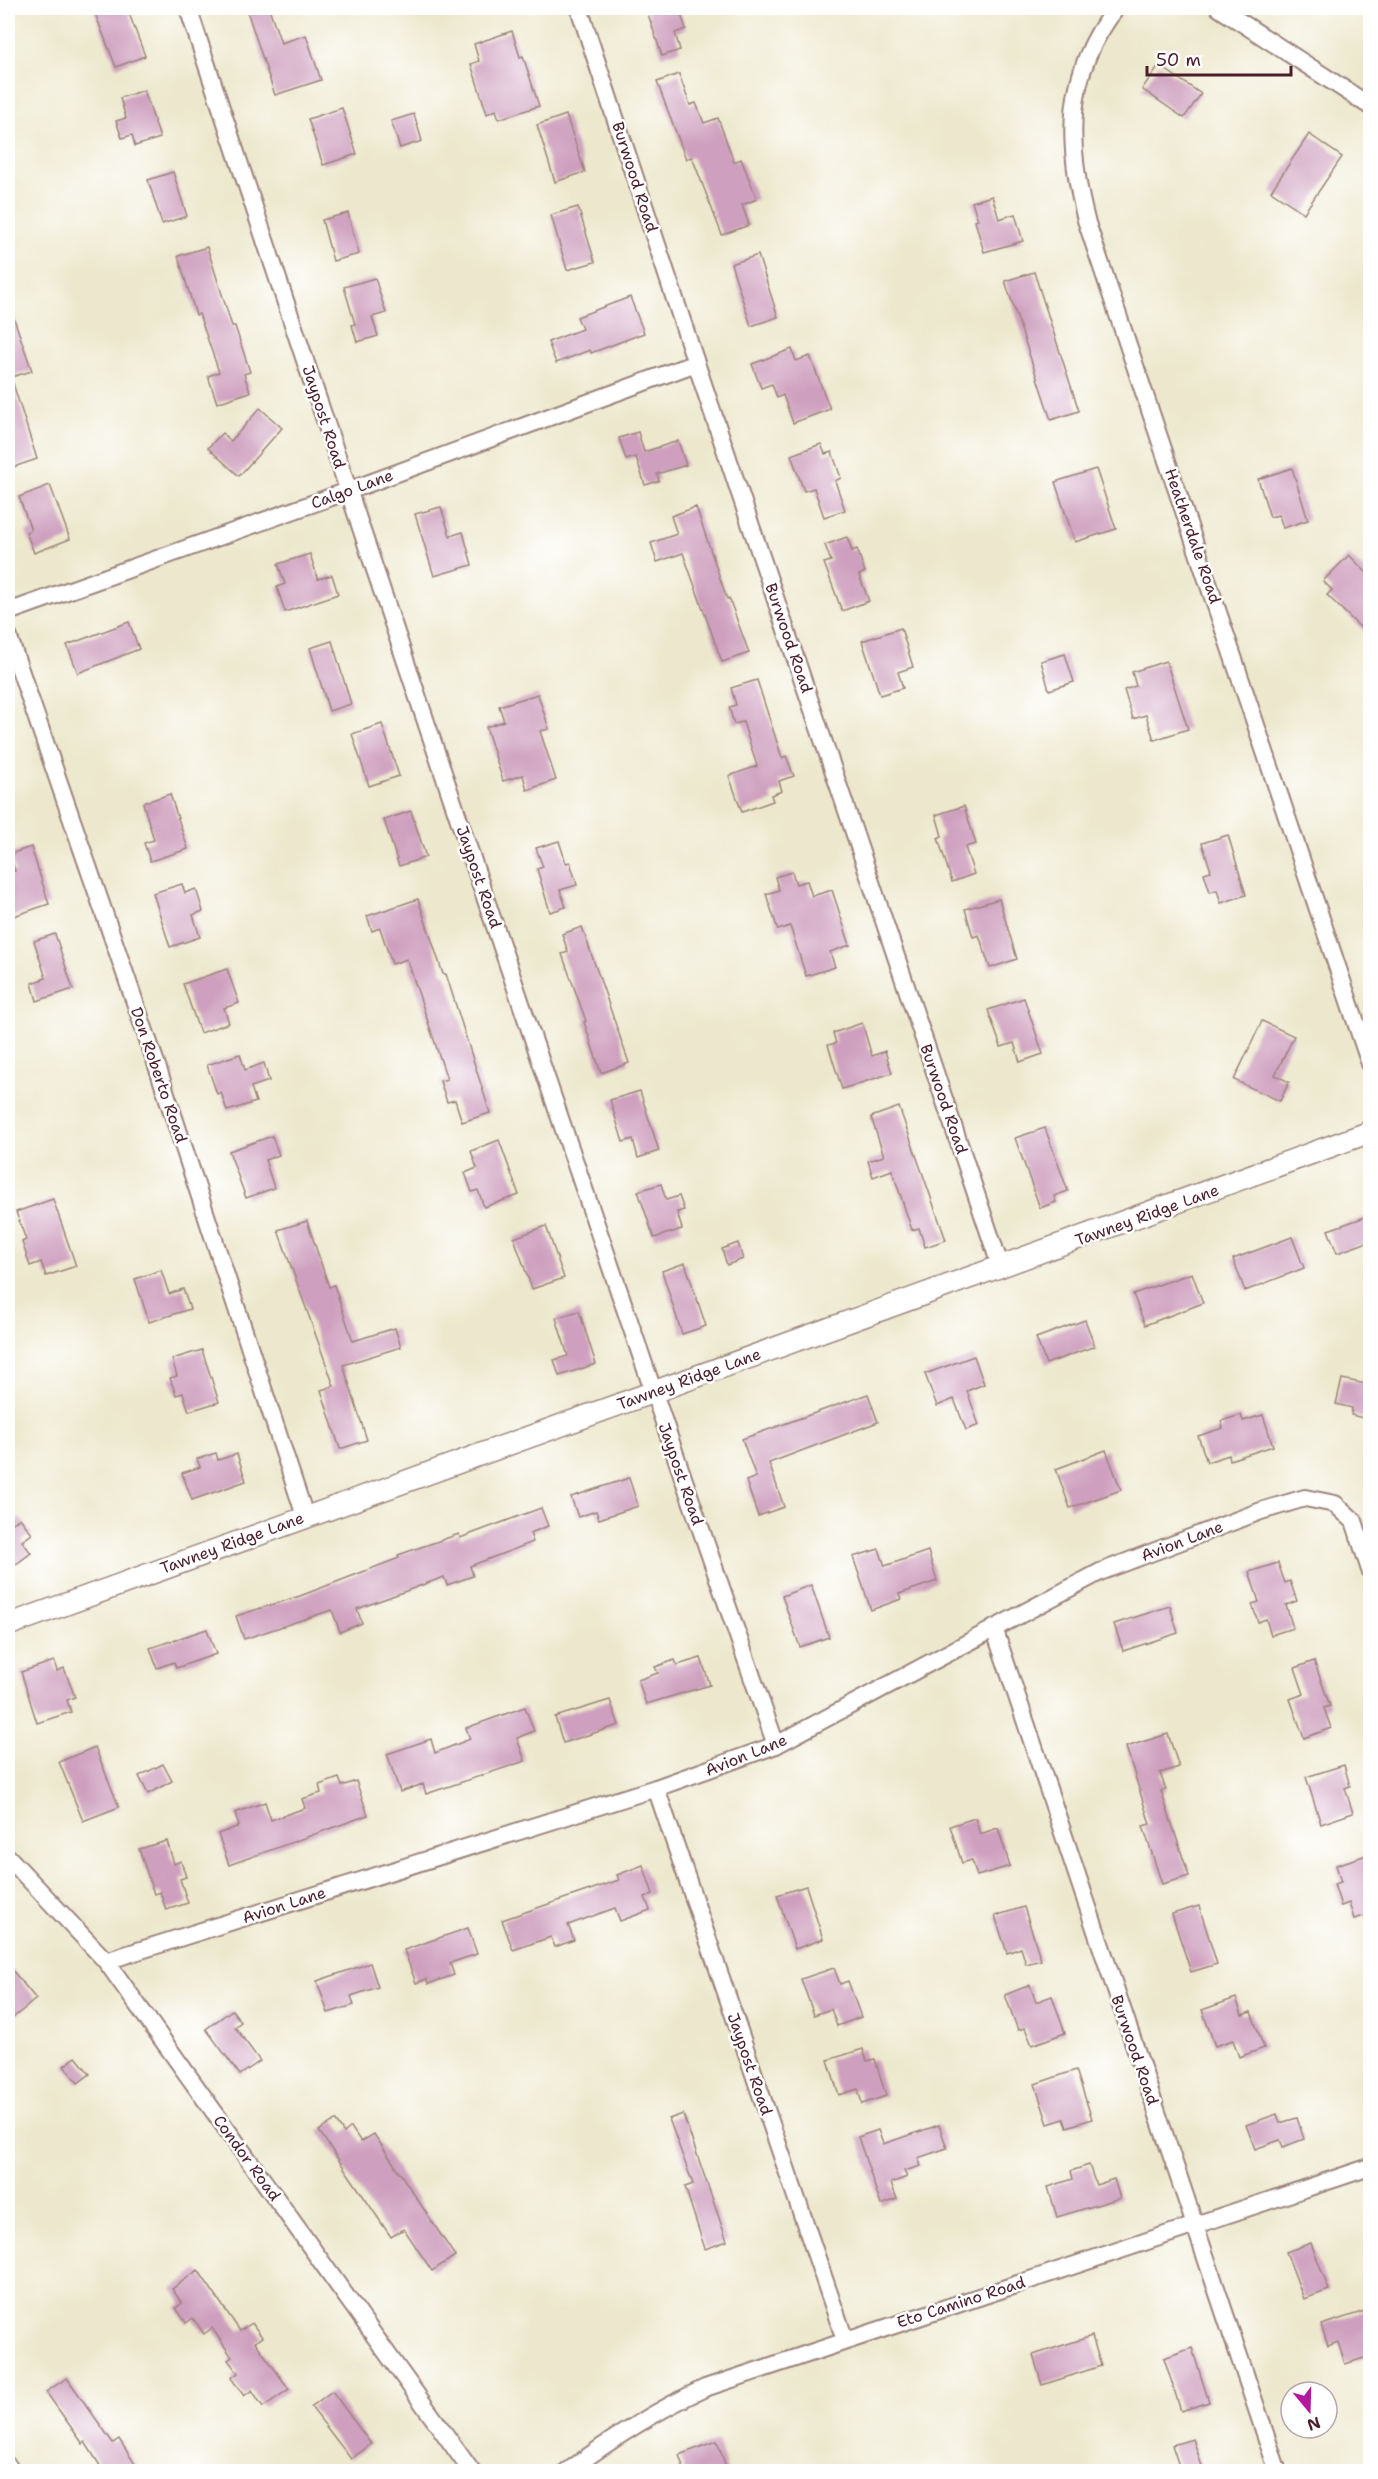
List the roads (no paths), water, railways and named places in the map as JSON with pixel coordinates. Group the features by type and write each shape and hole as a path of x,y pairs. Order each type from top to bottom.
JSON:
{"street":[{"name":"Jaypost Road","path":"188,8 348,491 652,1392 776,1745"},
{"name":"Burwood Road","path":"579,8 1001,1268"},
{"name":"Heatherdale Road","path":"1116,8 1087,57 1075,93 1073,140 1076,182 1097,253 1371,1064"},
{"path":"1219,8 1371,106"},
{"name":"Calgo Lane","path":"8,612 348,491 696,363"},
{"name":"Don Roberto Road","path":"8,635 158,1070 305,1516"},
{"name":"Tawney Ridge Lane","path":"8,1625 305,1516 1001,1268 1371,1132"},
{"name":"Avion Lane","path":"106,1961 656,1788 776,1745 1100,1572 1261,1511 1305,1498 1335,1504 1354,1521 1371,1570"},
{"name":"Burwood Road","path":"994,1628 1278,2472"},
{"name":"Jaypost Road","path":"656,1788 844,2340"},
{"name":"Condor Road","path":"8,1857 106,1961 472,2472"},
{"name":"Eto Camino Road","path":"567,2472 615,2436 651,2414 705,2388 1371,2167"},
{"path":"8,2466 12,2472"}]}
